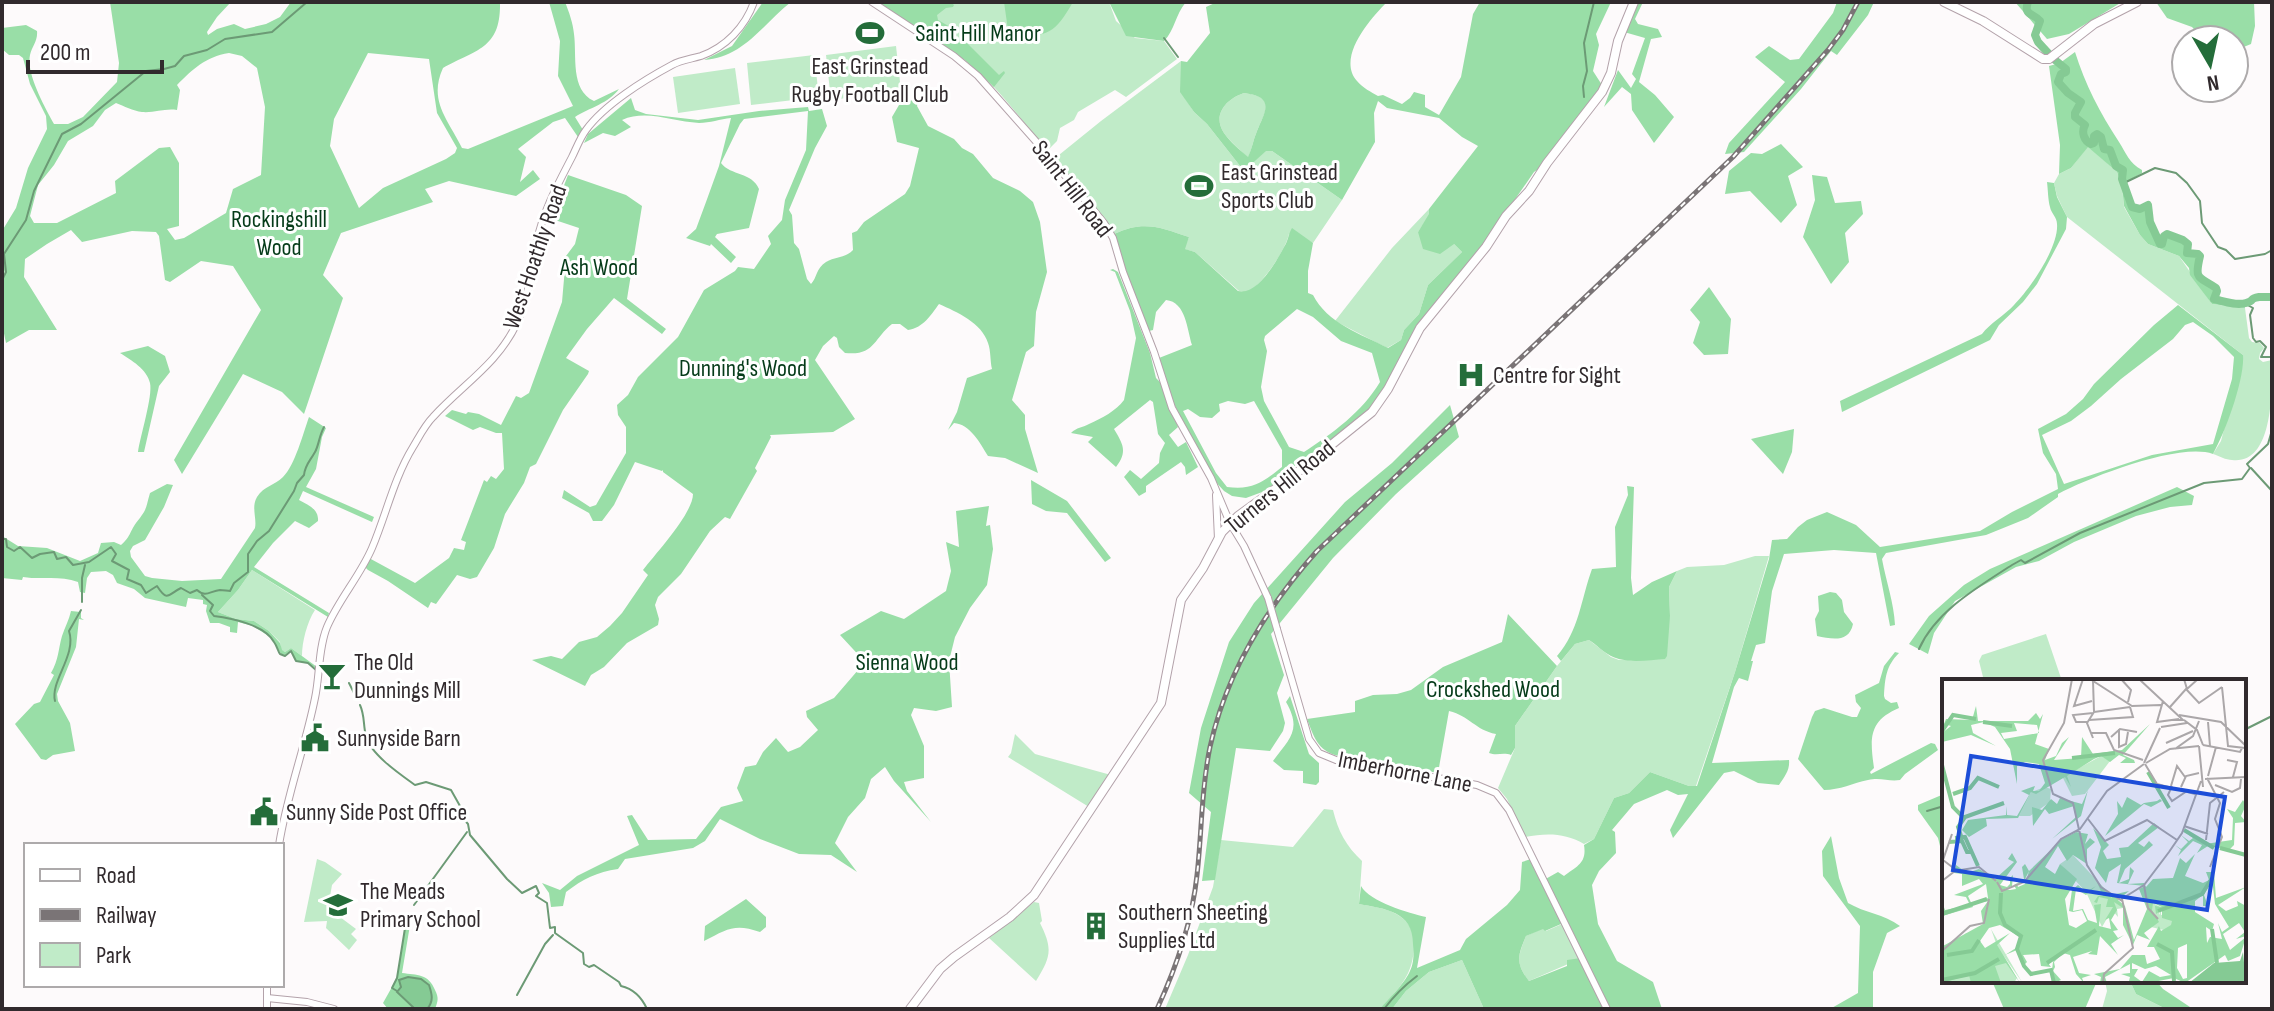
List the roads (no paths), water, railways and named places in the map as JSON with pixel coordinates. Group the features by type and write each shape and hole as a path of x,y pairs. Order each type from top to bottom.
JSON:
{"main road":[{"name":"Turners Hill Road","path":"910,1009 940,969 1010,917 1034,895 1161,703 1181,600 1218,539 1230,523 1372,412 1388,389 1420,328 1486,247 1506,216 1529,191 1602,92 1634,2"},
{"path":"1944,2 1983,21 2039,58 2049,59 2094,24 2137,2"}],"street":[{"name":"West Hoathly Road","path":"279,843 287,802 315,699 327,628 372,547 410,451 430,419 466,383 486,369 518,322 530,284 537,240 546,210 585,131 606,110 674,64 716,49 729,40 750,13 754,2"},
{"name":"Saint Hill Road","path":"872,2 954,56 978,76 1044,149 1104,223 1113,238 1172,408 1230,523"},
{"path":"1216,490 1218,539"},
{"name":"Imberhorne Lane","path":"1230,523 1268,598 1309,739 1319,753 1336,760 1477,785 1488,788 1501,798 1607,1009"},
{"path":"267,987 267,1009"},
{"path":"267,998 307,1002 334,1009"}],"waterway":[{"path":"2,280 6,272 4,254 26,220 34,191 62,134 81,124 146,71 175,66 184,56 207,50 225,39 272,32 307,2"},
{"path":"1584,97 1587,71 1584,43 1594,2"},
{"path":"2028,2 2028,12 2040,21 2035,35 2049,54"},
{"path":"1164,38 1178,57"},
{"path":"2055,60 2066,69 2058,82 2081,102 2075,117 2085,125 2085,139 2091,144 2094,143 2094,136 2097,134 2101,137 2104,149 2110,150 2116,166 2123,170 2122,179 2132,207 2140,209 2148,205 2150,222 2160,244 2167,234 2188,244 2187,253 2200,256 2198,274 2216,288 2214,299 2238,304 2254,298 2272,297"},
{"path":"2124,183 2155,168 2176,173 2200,201 2202,223 2218,247 2235,259 2272,250"},
{"path":"2244,303 2253,308 2250,315 2253,338 2266,347 2261,357 2272,357"},
{"path":"2,539 6,539 7,547 14,551 20,547 32,558 54,552 57,559 66,557 73,565 89,562 111,547 116,554 112,561 129,570 127,579 141,585 146,593 157,586 166,596 181,588 190,593 197,590 206,594 230,591 234,583 248,572 248,554 269,531 304,475 324,427"},
{"path":"1919,649 1926,635 1947,612 1972,591 2021,560 2025,563 2080,533 2204,483 2242,479 2250,468 2247,464 2268,444 2272,430"},
{"path":"2251,468 2272,491"},
{"path":"82,602 85,565"},
{"path":"202,595 213,605 210,611 214,616 256,627 270,636 280,654 285,656 291,651 296,661 308,663 316,670"},
{"path":"55,701 56,685 69,649 69,631 81,610"},
{"path":"349,683 357,699"},
{"path":"360,705 366,736 373,750 415,785 426,782 451,790 460,806 460,815 468,824 470,835 507,879 522,893 536,886 539,893 536,896 547,903 550,928 555,927 555,933 583,953 584,964 589,967 594,965 634,992 647,1009"},
{"path":"2246,729 2272,716"},
{"path":"1927,811 1942,807"},
{"path":"414,905 467,832"},
{"path":"397,991 392,988 397,978 406,922"},
{"path":"517,995 553,935"},
{"path":"1384,1009 1417,976"}],"railway":[{"path":"1157,1009 1177,960 1191,910 1205,779 1217,720 1238,667 1281,595 1317,551 1733,157 1828,50 1858,2"}],"place":[{"name":"East Grinstead Rugby Football Club","path":"870,33"},
{"name":"East Grinstead Sports Club","path":"1199,186"},
{"name":"Centre for Sight","path":"1471,375"},
{"name":"The Old Dunnings Mill","path":"332,676"},
{"name":"Sunnyside Barn","path":"315,738"},
{"name":"Sunny Side Post Office","path":"264,812"},
{"name":"The Meads Primary School","path":"338,905"},
{"name":"Southern Sheeting Supplies Ltd","path":"1096,926"}],"park label":[{"name":"Saint Hill Manor","path":"978,33"},
{"name":"Rockingshill Wood","path":"279,233"},
{"name":"Ash Wood","path":"599,267"},
{"name":"Dunning's Wood","path":"743,368"},
{"name":"Sienna Wood","path":"907,662"},
{"name":"Crockshed Wood","path":"1493,689"}]}
